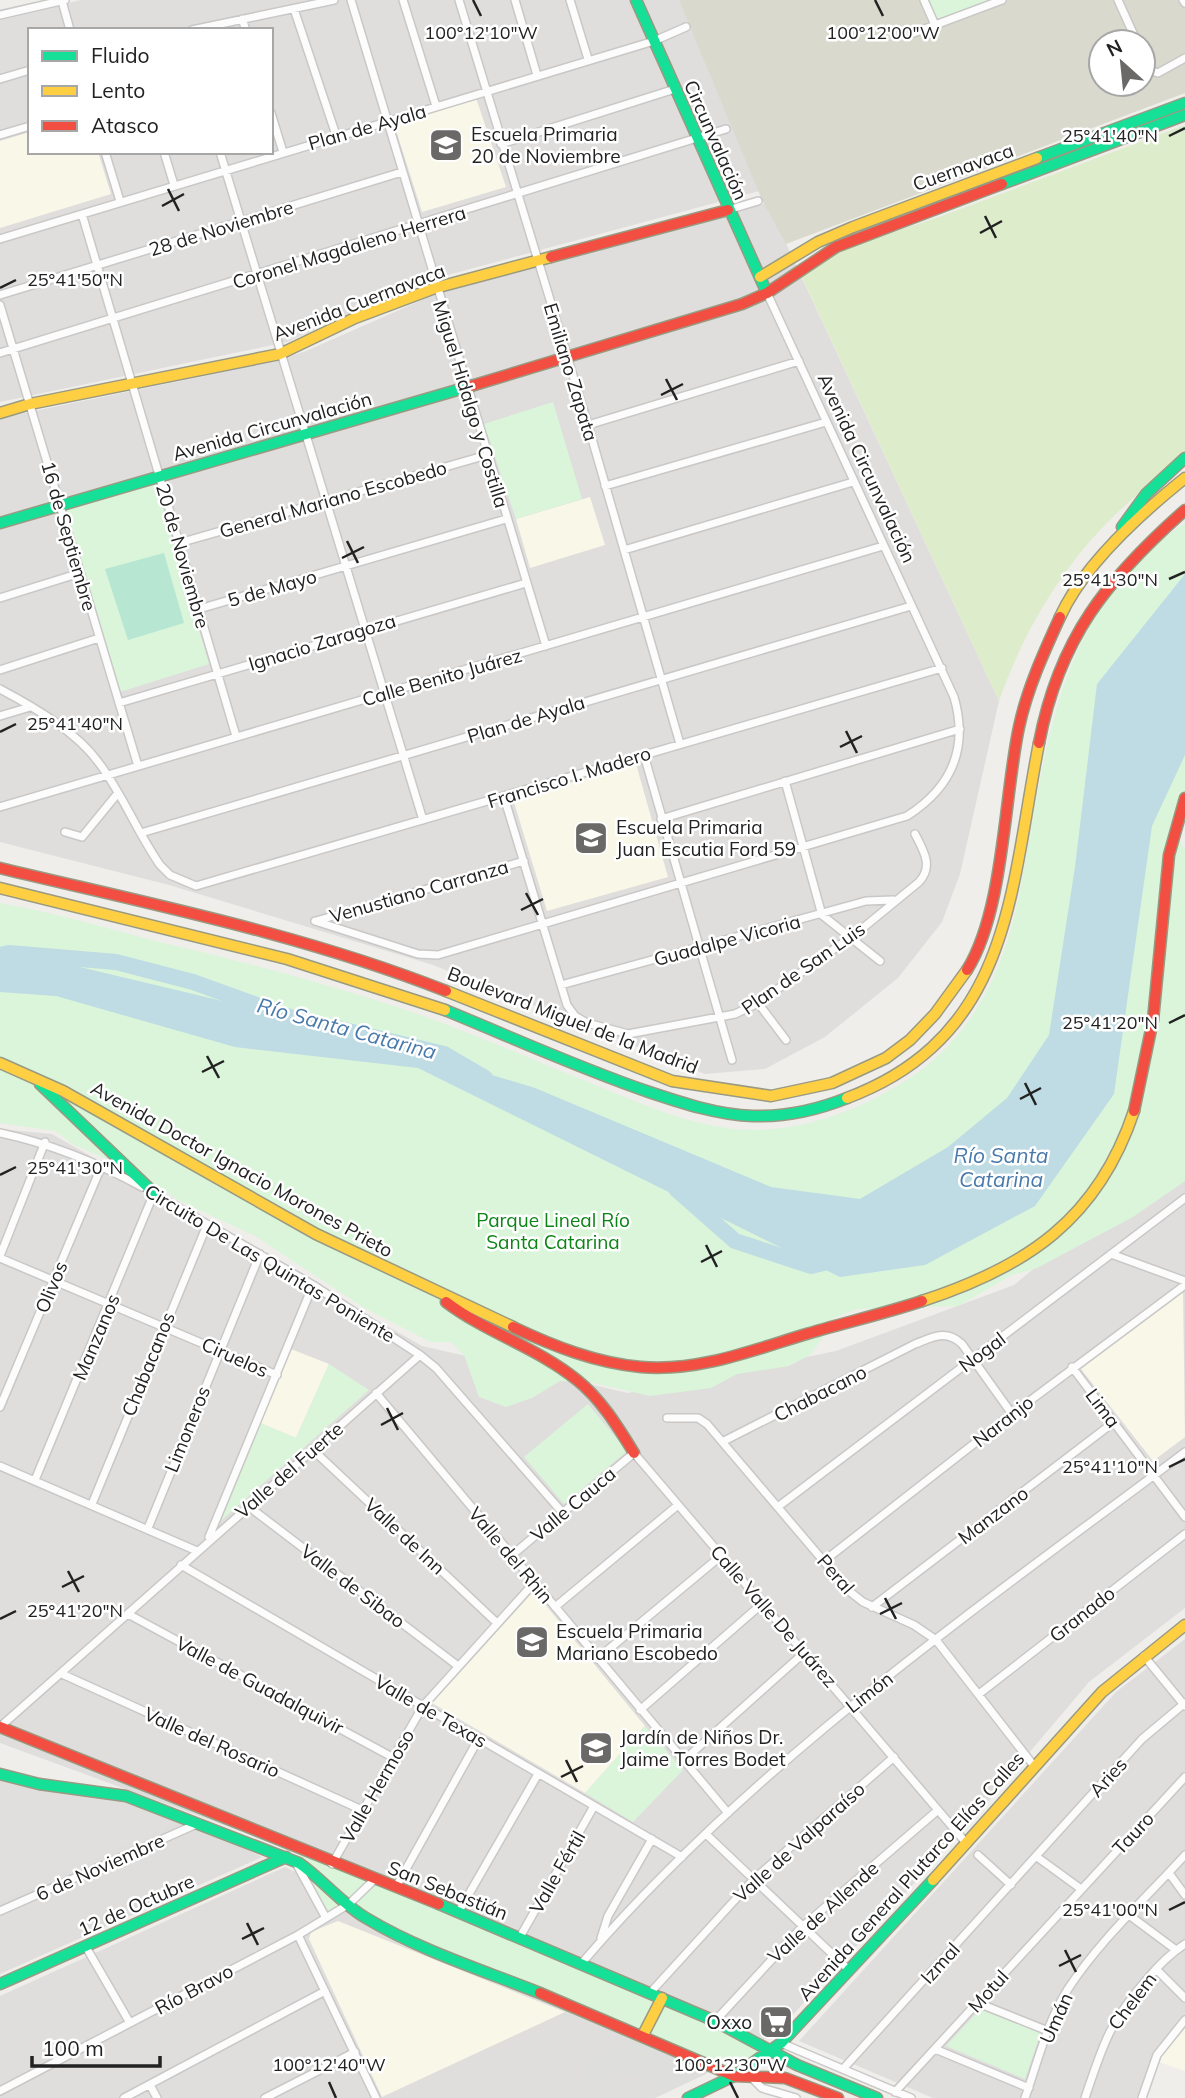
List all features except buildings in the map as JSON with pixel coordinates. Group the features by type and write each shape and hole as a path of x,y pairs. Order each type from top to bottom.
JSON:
{"main road":[{"name":"Circunvalación","path":"636,0 728,211 767,293"},
{"name":"Cuernavaca","path":"760,277 818,242 853,227 1185,103"},
{"name":"Cuernavaca","path":"767,293 836,247 1185,115"},
{"name":"Avenida Cuernavaca","path":"0,413 30,404 280,354 355,318 435,288 728,211"},
{"name":"Avenida Circunvalación","path":"1,520 305,436 742,304 767,293"},
{"path":"1116,539 1124,521 1146,494 1185,458"},
{"name":"Boulevard Miguel de la Madrid","path":"0,868 282,936 378,964 672,1081 735,1093 771,1096 832,1083 886,1058 910,1040 935,1014 969,967 990,907 1020,725 1029,690 1063,611 1116,539 1161,495 1185,478"},
{"name":"Boulevard Miguel de la Madrid","path":"0,888 333,971 411,997 592,1072 680,1102 751,1116 795,1112 844,1100 880,1085 919,1059 954,1025 978,992 1007,918 1041,721 1065,653 1095,599 1116,572 1144,544 1185,510"},
{"name":"Avenida Doctor Ignacio Morones Prieto","path":"0,1063 35,1079 316,1234 432,1290 574,1353 626,1365 673,1367 740,1353 870,1317 963,1285 1018,1261 1069,1223 1084,1207 1111,1165 1136,1105 1148,1044 1171,845 1185,798"},
{"path":"35,1079 154,1193"},
{"path":"432,1290 465,1319 581,1383 597,1399 635,1453"},
{"name":"Avenida General Plutarco Elías Calles","path":"688,2098 734,2076 777,2046 967,1844 1102,1692 1185,1625"},
{"name":"San Sebastián","path":"0,1727 332,1864 520,1937 777,2046 797,2065 877,2098"},
{"path":"0,1774 39,1784 126,1796 199,1823 290,1859 315,1873 371,1923 393,1934 643,2035 734,2076 793,2080 838,2098"},
{"name":"12 de Octubre","path":"0,1984 290,1859"},
{"path":"643,2035 662,1998"}],"street":[{"path":"0,15 63,0 70,28"},
{"path":"201,28 334,0"},
{"name":"Miguel Hidalgo y Costilla","path":"351,0 435,288 546,646"},
{"path":"403,0 436,106"},
{"name":"Emiliano Zapata","path":"459,0 484,91 588,425 680,744"},
{"path":"515,0 537,75"},
{"path":"570,0 587,59"},
{"path":"924,0 935,25"},
{"path":"911,34 1002,0"},
{"path":"1118,0 1131,28"},
{"path":"294,9 336,135"},
{"path":"242,19 245,28"},
{"name":"Plan de Ayala","path":"0,239 174,184 654,41 686,27"},
{"path":"1157,73 1185,58"},
{"path":"0,79 28,70"},
{"path":"501,144 675,89"},
{"path":"273,120 283,152"},
{"path":"0,135 28,127"},
{"name":"Coronel Magdaleno Herrera","path":"0,353 698,140 726,129"},
{"path":"106,154 120,201"},
{"path":"165,154 174,184"},
{"path":"221,154 362,629 423,820"},
{"name":"28 de Noviembre","path":"0,295 402,172"},
{"path":"728,211 758,201"},
{"name":"20 de Noviembre","path":"82,214 236,736"},
{"name":"Avenida Circunvalación","path":"315,921 425,956 544,925 803,849 907,816 932,800 950,773 960,729 954,697 767,293"},
{"name":"16 de Septiembre","path":"0,305 138,766"},
{"path":"588,425 799,361"},
{"path":"605,486 826,422"},
{"name":"General Mariano Escobedo","path":"179,543 487,456"},
{"path":"624,550 853,482"},
{"name":"5 de Mayo","path":"199,609 506,519"},
{"name":"Calle Benito Juárez","path":"0,807 883,546"},
{"path":"0,598 80,573"},
{"name":"Ignacio Zaragoza","path":"119,703 362,629 526,583"},
{"name":"Plan de Ayala","path":"141,833 911,607"},
{"path":"0,670 99,638"},
{"name":"Francisco I. Madero","path":"141,833 170,875 196,886 942,668"},
{"path":"0,689 30,707 89,750 108,775 141,833"},
{"path":"0,716 30,707"},
{"path":"661,819 960,729"},
{"path":"644,755 733,1060"},
{"path":"785,781 822,915 880,961"},
{"path":"65,832 82,837 118,793"},
{"name":"Plan de San Luis","path":"504,797 567,1005 575,1016 613,1031 641,1034 722,1018 758,1003 850,938 925,876 928,862 915,834"},
{"name":"Venustiano Carranza","path":"315,921 524,861"},
{"name":"Guadalpe Vicoria","path":"561,985 866,901 893,900"},
{"path":"758,1003 786,1040"},
{"name":"Circuito De Las Quintas Poniente","path":"0,1133 45,1142 102,1166 154,1193 313,1285 420,1355"},
{"path":"0,1257 45,1142"},
{"name":"Olivos","path":"0,1407 102,1166"},
{"name":"Manzanos","path":"35,1480 154,1193"},
{"name":"Nogal","path":"779,1506 1185,1198"},
{"name":"Chabacanos","path":"92,1504 163,1326 208,1225"},
{"name":"Limoneros","path":"148,1528 260,1254"},
{"path":"1111,1254 1185,1283"},
{"name":"Ciruelos","path":"0,1257 276,1375"},
{"name":"Naranjo","path":"824,1561 1072,1367 1185,1283"},
{"path":"207,1541 313,1285"},
{"name":"Chabacano","path":"724,1441 915,1345 944,1334 953,1336 973,1359"},
{"path":"420,1355 436,1368 562,1512"},
{"name":"Valle del Fuerte","path":"0,1727 420,1355"},
{"path":"973,1359 1012,1414"},
{"name":"Lima","path":"1072,1367 1185,1517"},
{"name":"Valle del Rhin","path":"376,1393 728,1813"},
{"name":"Peral","path":"667,1418 698,1418 724,1441 849,1591 872,1607 914,1625 936,1640 1034,1766"},
{"name":"Manzano","path":"872,1607 1114,1422"},
{"name":"Valle de Inn","path":"313,1449 497,1623"},
{"name":"Limón","path":"581,1964 681,1857 851,1705 1185,1452"},
{"name":"Calle Valle De Juárez","path":"635,1453 967,1844"},
{"name":"Valle Cauca","path":"511,1556 635,1453"},
{"path":"0,1466 197,1551"},
{"path":"555,1607 678,1505"},
{"name":"Valle de Sibao","path":"248,1506 458,1666"},
{"name":"Granado","path":"979,1694 1185,1534"},
{"path":"597,1659 722,1555"},
{"name":"Valle de Texas","path":"181,1565 681,1857"},
{"name":"Valle Hermoso","path":"332,1864 423,1706 534,1583"},
{"path":"640,1710 763,1603"},
{"name":"Valle de Guadalquivir","path":"128,1614 392,1757"},
{"path":"684,1761 805,1653"},
{"path":"1144,1656 1184,1705"},
{"name":"Valle del Rosario","path":"62,1674 362,1810"},
{"name":"Aries","path":"1037,1857 1142,1739 1184,1705"},
{"path":"396,1887 479,1738"},
{"name":"Valle de Valparaíso","path":"650,1993 754,1879 894,1758"},
{"path":"458,1913 538,1774"},
{"name":"Tauro","path":"1081,1889 1185,1777"},
{"name":"Valle Fértil","path":"520,1937 594,1806"},
{"name":"Valle de Allende","path":"715,2021 802,1927 938,1810"},
{"name":"6 de Noviembre","path":"0,1911 199,1823"},
{"path":"706,1834 849,1970"},
{"path":"600,1941 608,1916 652,1839"},
{"path":"978,1855 1011,1885"},
{"name":"Umán","path":"1025,2098 1048,2031 1077,1977 1129,1915 1185,1856"},
{"path":"1037,1857 1081,1889"},
{"name":"Izmal","path":"843,2069 1037,1857"},
{"path":"290,1859 326,1918"},
{"path":"1169,1873 1185,1895"},
{"name":"Río Bravo","path":"0,2091 298,1934 349,1904 375,1879"},
{"name":"Motul","path":"895,2092 1081,1889"},
{"path":"1129,1915 1176,1950"},
{"path":"298,1934 376,2098"},
{"name":"Chelem","path":"1085,2098 1110,2027 1156,1969 1185,1944"},
{"path":"86,1947 130,2023"},
{"path":"1156,1969 1185,1998"},
{"path":"124,2098 325,1991"},
{"path":"978,2003 1048,2031"},
{"path":"1142,2098 1157,2055 1185,2020"},
{"name":"San Sebastián","path":"777,2046 843,2069 911,2098"},
{"path":"935,2049 1028,2088"},
{"path":"265,2098 355,2052"},
{"path":"751,2077 762,2088 796,2098"},
{"path":"150,2085 157,2098"}],"shaded area":[{"path":"81,0 683,0 763,190 418,283 287,342 0,402 0,19"},
{"path":"679,0 1185,0 1185,93 786,244 762,200"},
{"name":"Escuela Primaria 20 de Noviembre","path":"476,98 506,187 422,212 394,124"},
{"path":"28,133 28,154 99,154 111,194 0,228 0,141"},
{"path":"767,203 999,701 960,874 942,922 898,978 825,1037 765,1069 705,1074 433,965 169,885 0,842 0,418 273,362 306,351 431,296"},
{"path":"590,497 605,545 530,568 516,519"},
{"name":"Escuela Primaria Juan Escutia Ford 59","path":"636,764 668,877 547,911 513,799"},
{"path":"0,1129 52,1134 422,1346 628,1393 836,1351 1014,1285 1167,1159 1185,1136 1185,1608 1089,1682 967,1826 777,2032 704,2075 655,2098 0,2098 0,1996 285,1867 685,2064 311,1857 0,1743"},
{"path":"1183,1292 1185,1437 1153,1461 1081,1369"},
{"path":"291,1349 329,1364 296,1438 260,1423"},
{"name":"Escuela Primaria Mariano Escobedo","path":"534,1591 645,1726 585,1793 432,1703"},
{"path":"1185,1639 1185,2026 1169,2043 1146,2098 933,2098 799,2041 1116,1692"},
{"path":"0,1777 34,1789 126,1802 183,1820 262,1857 0,1974"},
{"path":"0,1777 34,1789 126,1802 183,1820 0,1901"},
{"path":"338,1921 565,2012 382,2097 309,1939 311,1932"},
{"path":"1185,2026 1185,2071 1159,2062 1169,2043"},
{"path":"634,2040 705,2071 672,2089 622,2073 591,2086 580,2062"}],"green space":[{"path":"924,0 1002,0 935,25"},
{"path":"1185,125 1185,460 1123,507 1071,564 1030,629 999,701 801,275 837,251 939,217"},
{"path":"553,402 582,499 516,519 484,424"},
{"path":"156,482 209,664 120,692 66,508"},
{"name":"Parque Lineal Río Santa Catarina","path":"1185,523 1185,793 1172,828 1185,849 1185,1181 1133,1217 1037,1268 1012,1275 958,1306 857,1309 829,1320 824,1336 810,1355 789,1366 737,1374 711,1388 650,1396 589,1382 560,1381 532,1398 506,1407 479,1397 464,1355 451,1342 431,1342 366,1309 255,1236 182,1202 116,1163 72,1144 55,1131 0,1123 0,903 254,965 373,999 458,1029 651,1107 700,1123 751,1130 791,1127 830,1117 867,1102 902,1083 948,1047 982,1000 995,975 1014,920 1050,736 1064,687 1082,641 1108,598 1141,559"},
{"path":"164,553 184,623 128,640 105,569"},
{"path":"329,1364 369,1390 215,1526 260,1423 296,1438"},
{"path":"588,1404 627,1451 564,1504 524,1457"},
{"path":"645,1726 683,1770 633,1822 585,1793"},
{"path":"301,1851 375,1879 772,2050 734,2076 393,1934 349,1905 326,1918 295,1861"},
{"path":"983,2006 1041,2032 1025,2079 946,2046"}],"water":[{"name":"Río Santa Catarina","path":"1185,574 1185,755 1152,826 1114,1094 1035,1206 925,1265 840,1277 418,1068 235,1047 56,996 0,992 0,948 336,1028 535,1088 771,1187 860,1199 948,1147 1007,1098 1049,1035 1075,867 1097,684"}],"waterway":[{"name":"Río Santa Catarina","path":"0,955 9,953 116,962 193,982 290,1017 444,1054 485,1078"},
{"name":"Río Santa Catarina","path":"676,1189 735,1241 811,1266 836,1260"}],"traffic: fast":[{"path":"636,0 767,293"},
{"path":"1037,158 1185,103"},
{"path":"1002,184 1185,115"},
{"path":"0,523 471,386"},
{"path":"1122,527 1146,494 1185,458"},
{"path":"445,1010 623,1083 713,1111 753,1116 789,1114 847,1098"},
{"path":"40,1084 154,1193"},
{"path":"0,1774 39,1784 126,1796 299,1863 357,1912 386,1929 451,1959 540,1993"},
{"path":"0,1984 286,1857"},
{"path":"688,2098 734,2076 781,2043 933,1880"},
{"path":"439,1904 715,2021 797,2065 877,2098"}],"traffic: slow":[{"path":"760,277 818,242 1037,158"},
{"path":"0,413 30,404 280,354 355,318 435,288 551,257"},
{"path":"1060,617 1070,597 1098,559 1150,507 1185,478"},
{"path":"847,1098 901,1071 943,1037 973,997 994,952 1009,904 1039,743"},
{"path":"0,888 287,959 445,1010"},
{"path":"446,991 672,1081 771,1096 832,1083 886,1058 910,1040 935,1014 967,970"},
{"path":"0,1063 63,1091 316,1234 513,1327"},
{"path":"922,1301 960,1288 994,1272 1054,1234 1079,1210 1100,1181 1119,1149 1134,1111"},
{"path":"933,1880 1102,1692 1185,1625"},
{"path":"643,2035 662,1998"}],"traffic: jam":[{"path":"471,386 742,304 767,293 836,247 1002,184"},
{"path":"551,257 728,210"},
{"path":"1039,743 1059,672 1090,613 1132,561 1185,510"},
{"path":"967,970 989,917 996,886 1022,713 1036,671 1060,617"},
{"path":"1134,1111 1153,1020 1169,855 1185,798"},
{"path":"0,868 281,937 337,953 446,991"},
{"path":"513,1327 591,1358 624,1365 662,1368 723,1359 922,1301"},
{"path":"446,1302 478,1323 546,1359 577,1380 601,1405 634,1453"},
{"path":"0,1727 439,1904"},
{"path":"540,1993 734,2076 785,2078 838,2098"}],"place":[{"name":"Escuela Primaria 20 de Noviembre","path":"446,145"},
{"name":"Escuela Primaria Juan Escutia Ford 59","path":"591,838"},
{"name":"Escuela Primaria Mariano Escobedo","path":"532,1642"},
{"name":"Jardín de Niños Dr. Jaime Torres Bodet","path":"596,1748"},
{"name":"Oxxo","path":"776,2022"}]}
